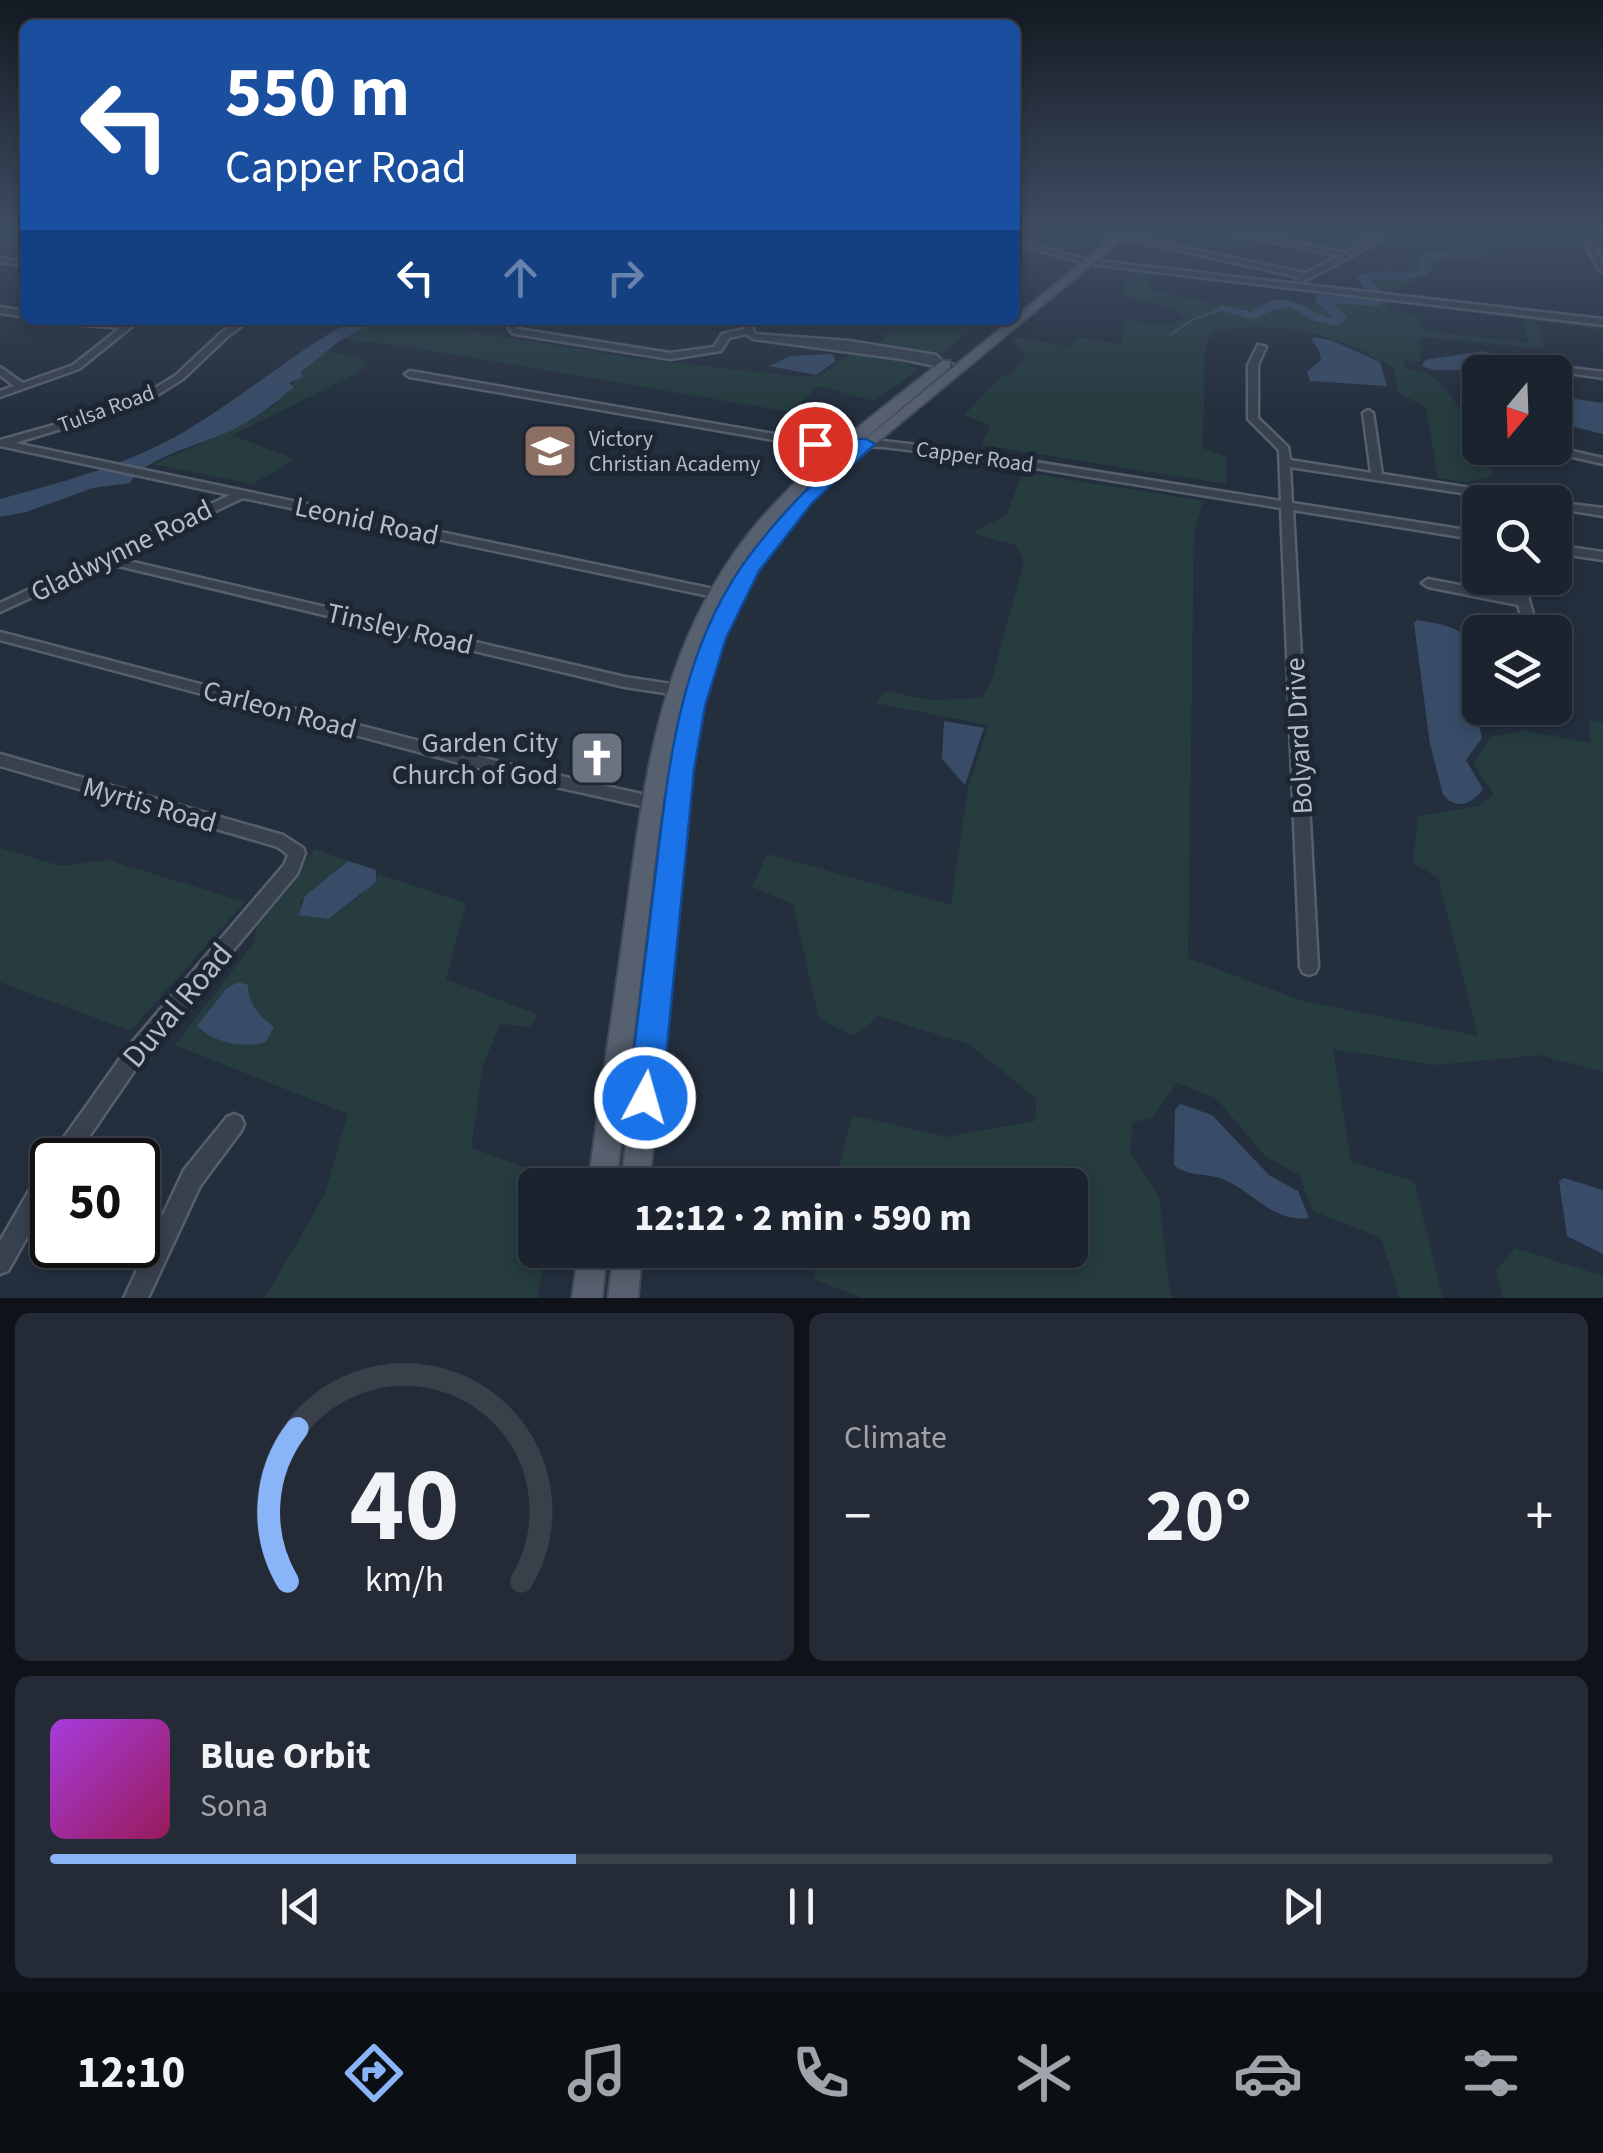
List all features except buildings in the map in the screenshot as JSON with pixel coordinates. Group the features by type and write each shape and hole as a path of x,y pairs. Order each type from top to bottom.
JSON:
{"main road":[{"path":"1021,308 1042,291"},
{"path":"686,692 734,597 790,514 994,325"},
{"path":"605,1168 664,806 686,692 714,593 763,523 808,476 999,325"},
{"path":"636,1168 664,806"},
{"path":"587,1298 591,1268"},
{"path":"623,1298 626,1268"}],"street":[{"path":"1324,291 1603,322"},
{"path":"0,394 87,360 130,325"},
{"name":"Tulsa Road","path":"2,443 157,391 182,375 219,338 238,325"},
{"path":"511,325 515,331 670,356 718,349 722,338 730,332 750,329 784,339 948,365"},
{"path":"1261,348 1253,365 1253,418 1281,444 1284,463 1462,490"},
{"path":"0,370 21,386"},
{"path":"1572,371 1603,375"},
{"name":"Capper Road","path":"410,374 797,441 960,453 1462,533"},
{"path":"1368,413 1377,477"},
{"name":"Leonid Road","path":"2,443 734,597"},
{"path":"1572,454 1603,461"},
{"name":"Bolyard Drive","path":"1284,463 1309,967"},
{"name":"Gladwynne Road","path":"0,608 241,493"},
{"path":"1572,507 1603,512"},
{"path":"1572,551 1603,556"},
{"name":"Tinsley Road","path":"104,559 625,682 686,692"},
{"path":"1428,583 1524,602"},
{"path":"1522,595 1527,615"},
{"name":"Carleon Road","path":"0,636 496,767 664,806"},
{"name":"Myrtis Road","path":"0,760 283,842 296,853"},
{"name":"Duval Road","path":"75,1138 112,1082 292,868 296,853"},
{"path":"136,1298 192,1178 234,1124"},
{"path":"0,1264 30,1212"}],"green space":[{"path":"1123,291 1150,291 1250,305 1284,302 1312,307 1315,296 1365,299 1366,291 1395,291 1390,293 1394,302 1385,308 1419,317 1422,330 1529,343 1523,316 1603,325 1603,330 1536,321 1546,349 1420,337 1421,362 1404,360 1403,368 1430,375 1462,412 1462,465 1490,466 1493,477 1465,482 1438,478 1426,407 1397,392 1395,369 1353,347 1307,332 1260,327 1213,331 1205,347 1203,448 1226,457 1226,484 982,445 990,425 964,415 1026,357 1013,341 1018,337 1070,347 1078,337 1120,344 1128,320 1170,326 1184,317 1171,308 1121,296"},
{"path":"371,325 464,325 464,330 646,360 804,377 820,376 850,354 899,360 918,370 874,401 819,386 790,412 345,339"},
{"path":"893,325 978,325 942,353 879,345"},
{"path":"328,351 362,358 367,364 358,373 232,435 295,459 253,484 153,464 220,436 274,405 312,360"},
{"path":"1023,472 1203,501 1194,530 1188,958 1303,1001 1478,1036 1438,878 1413,863 1418,816 1479,806 1494,794 1474,764 1490,737 1523,730 1590,743 1590,720 1603,723 1603,1072 1540,1055 1435,1065 1333,1049 1351,1162 1414,1181 1443,1298 1400,1298 1381,1238 1313,1211 1299,1175 1265,1156 1216,1098 1177,1083 1153,1117 1132,1123 1131,1154 1159,1197 1170,1293 1174,1298 863,1298 813,1279 816,1268 1088,1268 1088,1168 839,1168 852,1115 947,1137 1035,1121 1037,1099 970,1045 879,1016 854,1036 819,1019 793,904 752,887 767,854 951,905 968,788 988,725 875,703 885,691 931,700 982,698 992,679 1024,562 1017,546 973,533 1007,514"},
{"path":"0,848 61,866 108,860 245,902 130,1031 0,982"},
{"path":"315,849 348,861 300,902 328,918 360,896 379,874 466,903 446,979 538,1015 530,1027 500,1024 483,1065 471,1148 528,1168 518,1168 518,1268 542,1268 538,1298 265,1298 324,1196 348,1114 175,1045 254,943 258,920","holes":["226,989 248,997 256,1013 274,1027 266,1042 229,1043 197,1027"]},
{"path":"1515,1248 1603,1276 1603,1298 1503,1298 1496,1271"}],"water":[{"path":"345,325 370,325 339,341 301,372 302,377 289,383 294,387 241,426 157,460 130,483 93,488 0,517 0,499 143,453 208,417"},
{"path":"1314,337 1380,362 1387,386 1310,381 1307,372 1321,360 1311,340"},
{"path":"1483,351 1492,355 1462,355 1462,370 1433,370 1422,366 1425,360"},
{"path":"832,354 836,361 816,375 769,366 790,356"},
{"path":"1572,398 1603,403 1603,434 1574,427"},
{"path":"1417,620 1442,625 1462,634 1462,725 1479,725 1482,738 1466,760 1483,789 1464,804 1443,794 1430,744 1414,623"},
{"path":"944,721 984,728 965,785 942,759"},
{"path":"348,861 376,870 376,882 328,919 299,915 305,896"},
{"path":"238,982 248,985 256,1009 274,1027 266,1042 229,1043 211,1037 197,1026 226,989"},
{"path":"1180,1104 1212,1115 1269,1175 1298,1191 1309,1218 1285,1216 1225,1180 1186,1172 1174,1165 1175,1110"},
{"path":"1564,1178 1603,1190 1603,1254 1567,1236 1559,1181"}],"waterway":[{"path":"1222,309 1254,316 1265,308 1285,303 1338,322 1341,317 1320,298 1377,302 1374,291"},
{"path":"1170,335 1194,319 1222,309"}],"place":[{"name":"Victory Christian Academy","path":"550,451"},
{"name":"Garden City Church of God","path":"597,758"}],"route":[{"path":"645,1098 681,770 692,706 715,638 750,570 805,499 866,444 815,444"}]}
